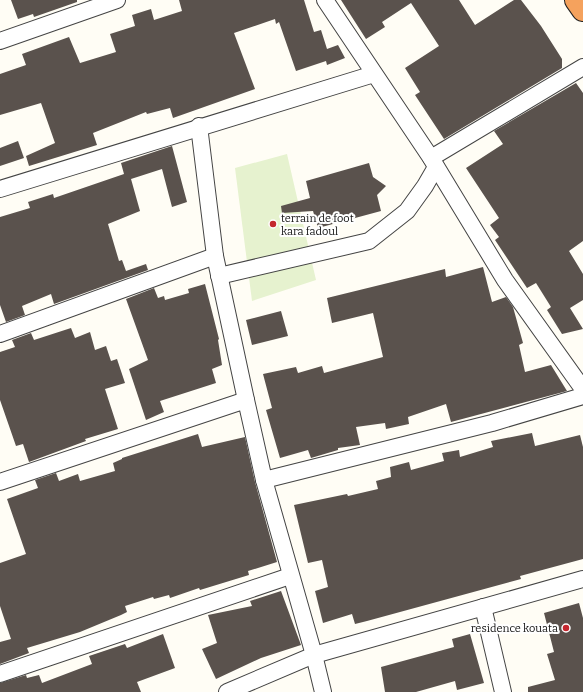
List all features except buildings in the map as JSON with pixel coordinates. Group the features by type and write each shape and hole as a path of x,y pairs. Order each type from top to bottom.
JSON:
{"highway":[{"path":"576,0 583,10"}],"street":[{"path":"0,41 117,0"},
{"path":"325,0 434,163 505,280 583,389"},
{"path":"219,276 369,241 387,229 408,211 434,163 583,67"},
{"path":"0,189 199,126 374,74"},
{"path":"199,126 215,256 246,400 264,480 290,576 314,655 323,692"},
{"path":"0,334 215,256"},
{"path":"264,480 492,423 583,396"},
{"path":"0,482 246,400"},
{"path":"0,674 290,576"},
{"path":"227,692 314,655 583,579"},
{"path":"483,608 503,692"}],"green space":[{"name":"terrain de foot kara fadoul","path":"287,154 316,280 252,301 235,168"}],"place":[{"name":"terrain de foot kara fadoul","path":"273,224"},
{"name":"residence kouata","path":"566,628"}]}
